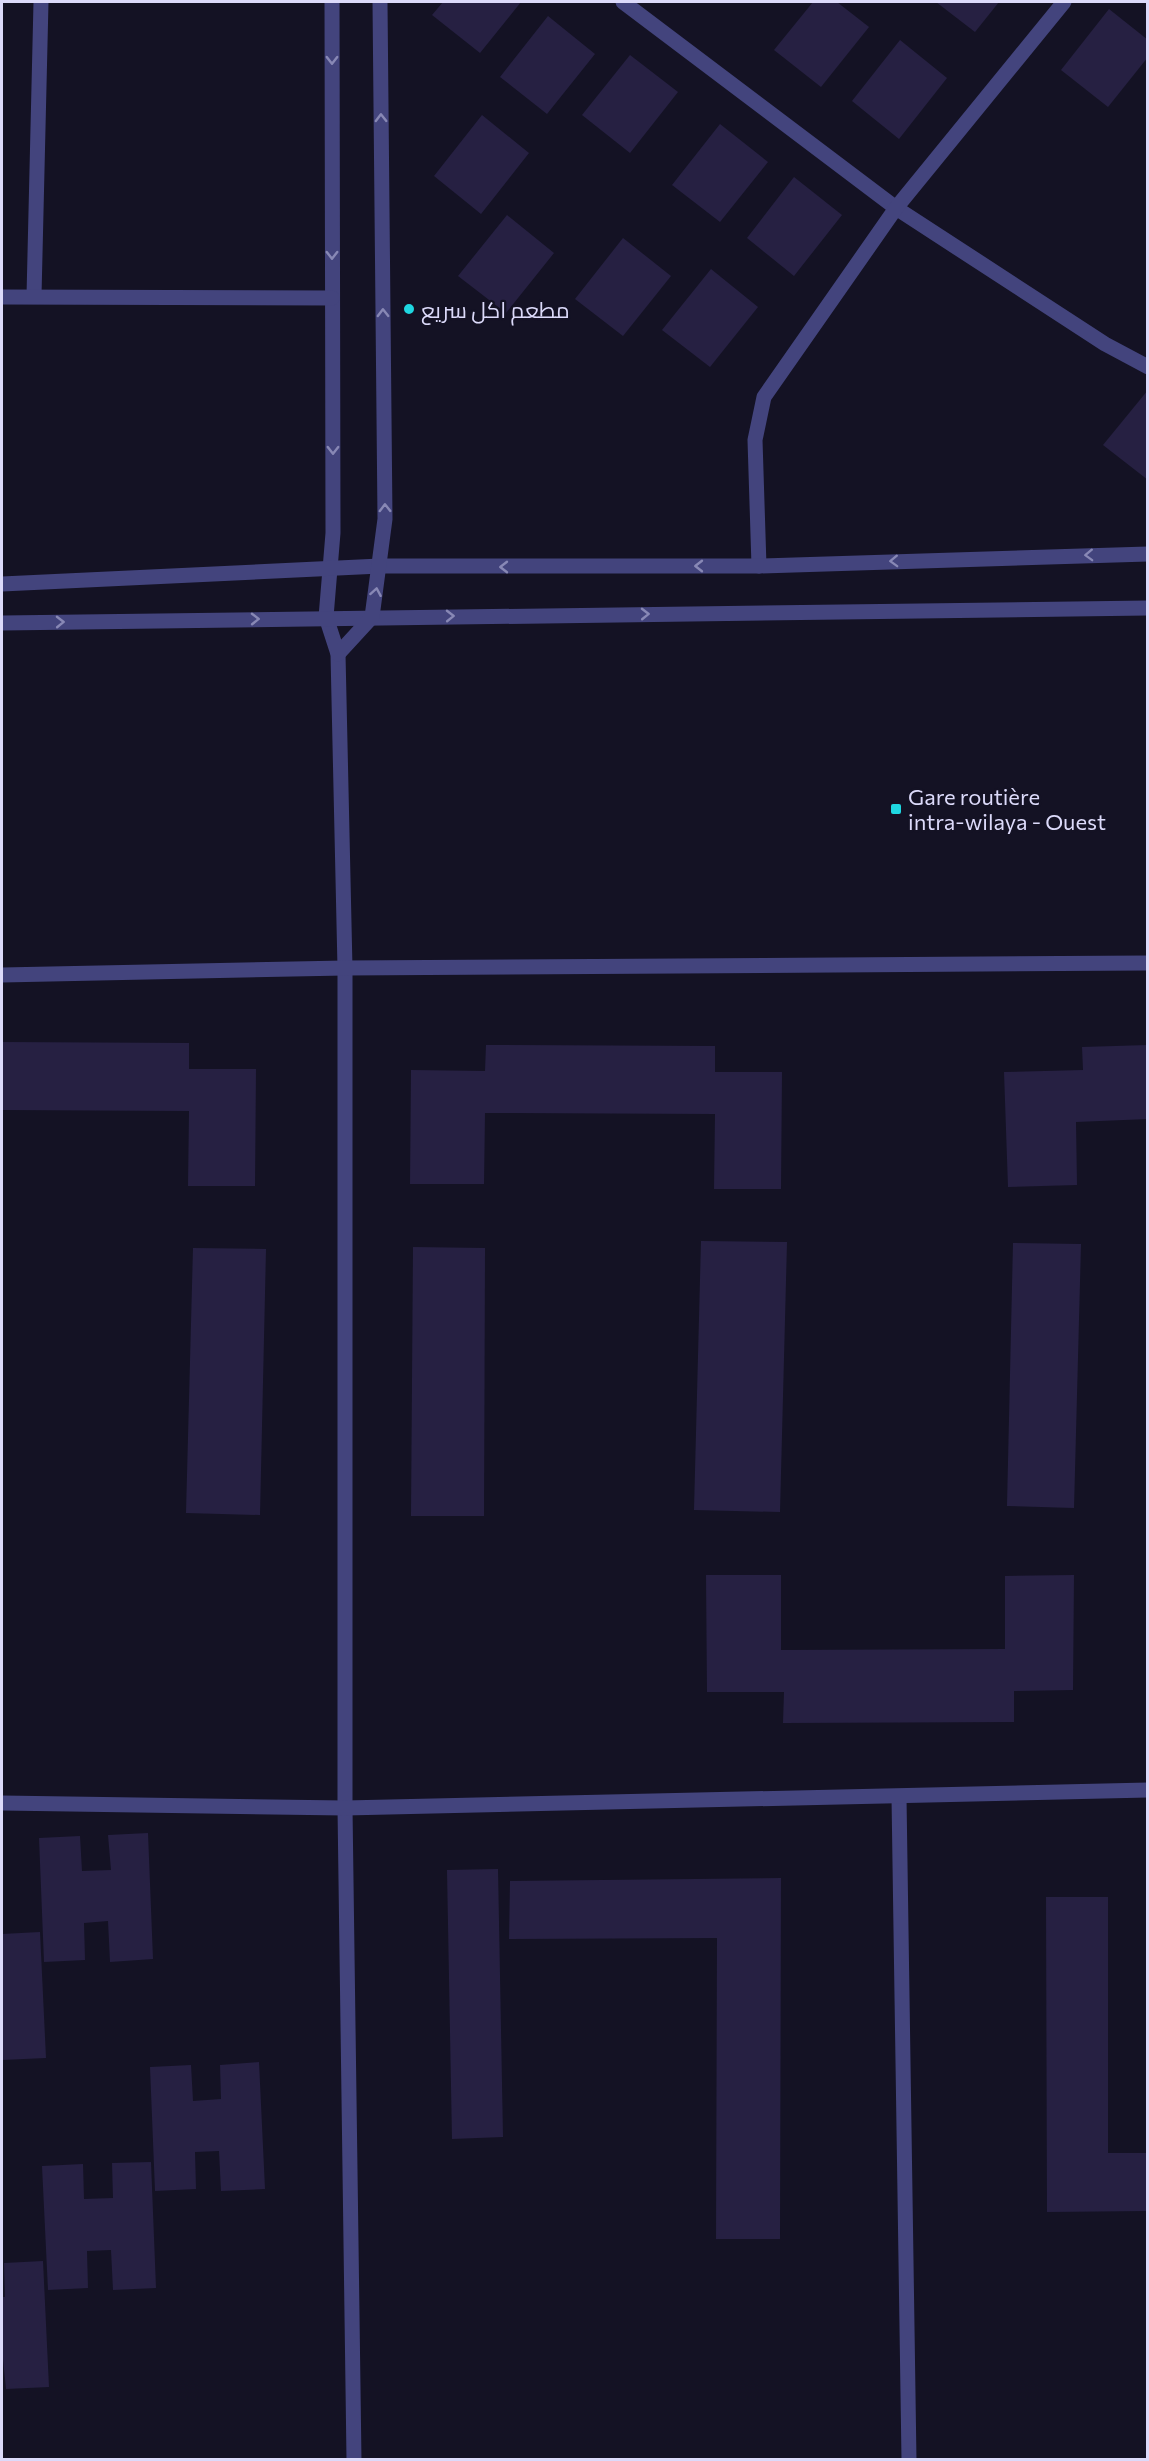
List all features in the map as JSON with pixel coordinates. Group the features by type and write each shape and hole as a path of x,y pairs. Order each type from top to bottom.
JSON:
{"street":[{"path":"34,296 41,2"},
{"path":"332,2 333,533 326,617 338,654 345,968 345,1808 354,2460"},
{"path":"338,654 372,617 385,519 380,2"},
{"path":"623,2 896,208 1105,344 1148,367"},
{"path":"759,566 755,440 764,398 896,208 1064,2"},
{"path":"2,297 332,298"},
{"path":"2,584 380,566 759,566 1148,554"},
{"path":"2,623 1148,608"},
{"path":"2,975 345,968 1148,963"},
{"path":"2,1803 345,1808 1148,1791"},
{"path":"899,1797 909,2460"}],"building":[{"path":"443,2 521,2 480,53 432,15"},
{"path":"813,2 837,2 869,27 821,87 774,50"},
{"path":"936,2 999,2 975,32"},
{"path":"1109,9 1148,40 1148,57 1108,107 1061,70"},
{"path":"548,16 595,54 547,114 500,77"},
{"path":"900,40 947,78 899,139 852,101"},
{"path":"630,55 678,92 630,153 582,115"},
{"path":"482,115 529,153 481,214 434,176"},
{"path":"720,124 768,162 720,222 672,185"},
{"path":"794,177 842,215 794,276 747,238"},
{"path":"507,215 554,253 506,313 458,276"},
{"path":"623,238 671,276 623,336 575,299"},
{"path":"711,269 758,307 710,367 662,330"},
{"path":"1148,390 1148,480 1103,445"},
{"path":"2,1042 189,1043 189,1069 256,1069 255,1186 188,1186 189,1111 2,1110"},
{"path":"486,1045 715,1046 715,1072 782,1072 781,1189 714,1189 715,1114 485,1113 484,1184 410,1184 411,1070 485,1071"},
{"path":"1148,1045 1148,1119 1076,1122 1077,1185 1008,1187 1004,1072 1083,1070 1082,1047"},
{"path":"701,1241 787,1242 780,1512 694,1510"},
{"path":"1013,1243 1081,1244 1074,1508 1007,1506"},
{"path":"413,1247 485,1248 484,1516 411,1516"},
{"path":"193,1248 266,1249 260,1515 186,1513"},
{"path":"706,1575 781,1575 781,1650 1005,1649 1005,1576 1074,1575 1073,1690 1014,1691 1014,1722 783,1723 784,1692 707,1692"},
{"path":"148,1833 153,1959 110,1962 108,1921 84,1923 85,1960 44,1962 39,1838 80,1836 82,1871 111,1870 108,1835"},
{"path":"498,1869 503,2137 452,2139 447,1870"},
{"path":"781,1878 780,2239 716,2239 717,1938 509,1939 510,1881"},
{"path":"1046,1897 1108,1897 1108,2153 1148,2153 1148,2211 1047,2212"},
{"path":"40,1932 46,2058 2,2060 2,1934"},
{"path":"259,2062 265,2189 221,2191 219,2151 195,2152 196,2189 155,2191 150,2067 191,2065 193,2101 221,2099 220,2065"},
{"path":"151,2162 156,2288 113,2290 111,2250 87,2251 88,2288 48,2290 42,2166 83,2164 84,2199 113,2198 112,2163"},
{"path":"43,2261 49,2387 6,2389 2,2349 4,2263"}],"place":[{"name":"مطعم اكل سريع","path":"409,309"},
{"name":"Gare routière intra-wilaya - Ouest","path":"896,809"}]}
